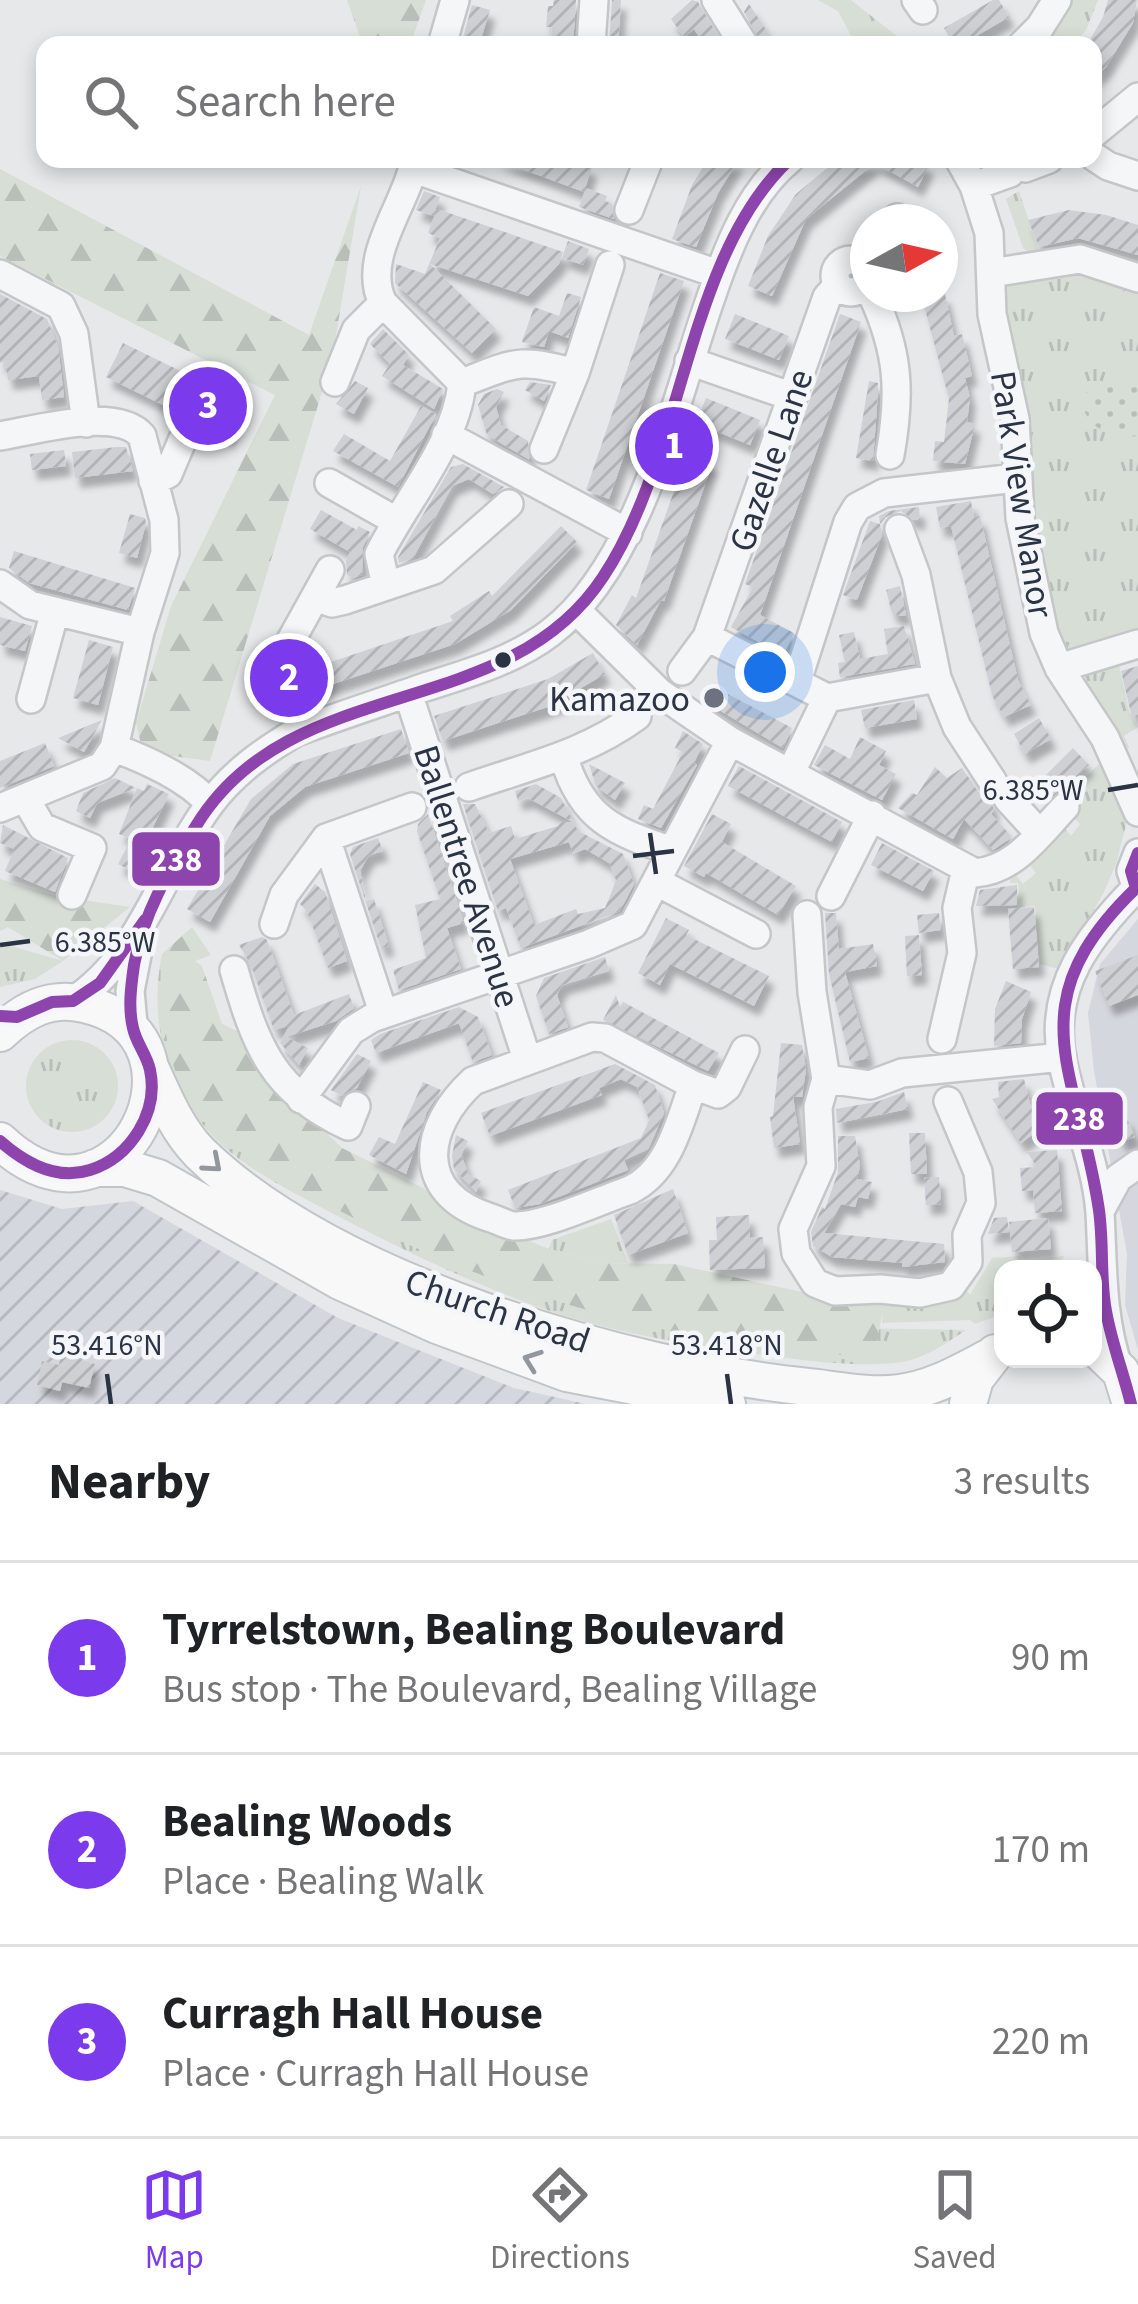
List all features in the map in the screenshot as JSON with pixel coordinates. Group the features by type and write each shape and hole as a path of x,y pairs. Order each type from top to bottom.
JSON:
{"main road":[{"path":"6,1022 52,1002 74,1001 112,1015 142,1050 151,1101 142,1129 118,1156 95,1168"},
{"name":"Church Road","path":"142,1050 168,1108 197,1151 242,1189 393,1274 532,1326 707,1372 895,1394 933,1386 994,1354"},
{"name":"Church Road","path":"0,1141 35,1167 79,1172 125,1168 158,1178 340,1281 437,1325 567,1373 727,1404"},
{"path":"968,1404 975,1379 994,1356"},
{"path":"1102,1358 1129,1396"}],"street":[{"path":"444,36 454,0"},
{"path":"592,36 594,0"},
{"path":"716,0 738,36"},
{"path":"1028,36 1052,2"},
{"path":"1102,127 1138,97"},
{"path":"1102,162 1138,176"},
{"path":"413,168 376,266 377,290 461,394"},
{"path":"425,168 718,274"},
{"path":"316,597 332,602 434,570 526,477 575,373 646,168"},
{"path":"74,1001 100,983 142,925 209,804 239,772 296,732 515,656 577,611 628,533 718,274 756,197 782,168"},
{"name":"Park View Manor","path":"964,168 989,233 992,314 1015,419 1020,518 1044,633 1059,668 1129,763 1138,812"},
{"path":"974,186 1025,168"},
{"path":"992,273 1080,259 1138,278"},
{"path":"0,274 61,306 74,334 86,423"},
{"name":"Gazelle Lane","path":"660,693 707,637 827,296 850,282"},
{"path":"335,382 356,330 383,303"},
{"path":"874,312 898,381 890,455"},
{"path":"386,586 380,554 446,435 461,394 518,362 534,361 575,373"},
{"path":"689,362 793,397"},
{"path":"0,436 86,423 121,421 134,427 142,436 164,520 165,553 140,632 114,748 102,766 13,803 42,827 92,848 72,896"},
{"path":"446,435 628,533"},
{"path":"153,481 168,474 182,441"},
{"path":"797,681 848,522 868,499 893,502 1016,478"},
{"path":"329,483 396,521"},
{"path":"893,502 916,575 938,678 957,727 1001,791 1040,833"},
{"path":"290,642 330,571"},
{"path":"0,584 30,604 140,632"},
{"path":"31,699 55,611"},
{"path":"577,611 660,693 730,741 975,873 997,871 1011,863 1065,807"},
{"path":"707,637 827,698 938,678"},
{"path":"1059,668 1138,644"},
{"name":"Ballentree Avenue","path":"409,693 527,1059"},
{"path":"274,923 284,895 326,838 564,758 614,733 660,693"},
{"path":"791,772 827,698"},
{"path":"302,1099 351,1031 383,1012 623,932 639,917 730,741"},
{"path":"114,748 148,763 209,804"},
{"path":"564,758 571,783 593,814 626,836 672,851"},
{"path":"831,896 872,815"},
{"path":"326,838 383,1012"},
{"path":"1100,1211 1080,1116 1061,1057 1064,1000 1075,963 1094,930 1137,890 1131,871 1138,853"},
{"path":"806,914 826,1079 818,1107 821,1166 793,1229 802,1267 815,1283 835,1291 920,1293 951,1286 968,1262 967,1235 981,1203 978,1172 945,1069 962,952 957,908 966,869"},
{"path":"657,882 756,934"},
{"path":"142,925 130,991 142,1050"},
{"path":"234,970 271,1069 302,1099 348,1126 356,1106"},
{"path":"693,1085 658,1169 646,1182 514,1226 465,1209 440,1188 432,1158 460,1092 472,1081 583,1038 605,1038 718,1094 727,1087 745,1050"},
{"path":"826,1079 870,1085 902,1073 1061,1057"},
{"path":"1129,1396 1093,1257 1100,1211 1118,1178 1138,1164"}],"shaded area":[{"path":"1138,919 1138,1350 1125,1305 1127,1254 1088,1013 1100,964"},
{"path":"0,1190 62,1209 133,1201 338,1318 514,1388 586,1404 0,1404"}],"green space":[{"path":"347,0 426,0 413,36 360,36"},
{"path":"818,0 851,0 897,36 851,36 838,11"},
{"path":"1070,0 1098,0 1082,36 1041,36"},
{"path":"0,169 309,335 361,186 332,359 210,761 143,752 136,723 171,606 275,395 0,256"},
{"path":"1019,191 1039,252 1031,254 1023,248 1006,199"},
{"path":"1082,265 1138,283 1138,635 1078,654 1061,648 1045,592 1002,308 1003,287 1009,277"},
{"path":"1111,380 1138,386 1138,436 1106,433 1084,411 1086,393"},
{"path":"1118,660 1128,709 1138,727 1124,736 1127,749 1080,676"},
{"path":"1105,758 1128,817 1116,864 1059,969 1040,964 1035,906 1020,907 1018,883 1010,883 1011,869 1023,884 1036,873 1024,858 1059,822 1071,836 1080,824 1070,814 1078,805 1070,793"},
{"path":"0,879 56,896 130,907 63,961 8,927 0,931"},
{"path":"192,927 211,955 195,961 202,966 222,1024 250,1037 298,1106 342,1148 423,1188 453,1210 549,1249 604,1263 674,1264 883,1310 874,1357 728,1342 586,1310 448,1262 381,1232 279,1176 238,1148 203,1115 173,1065 164,1018 162,954"},
{"path":"0,943 63,961 35,979 0,987"},
{"path":"162,954 162,981 179,1040 291,1176 785,1327 966,1330 928,1354 902,1362 792,1359 589,1323 430,1262 280,1185 234,1155 208,1131 180,1091 164,1048 158,1002"},
{"path":"72,1040 104,1054 118,1086 104,1118 72,1132 40,1118 26,1086 40,1054"},
{"path":"611,1219 628,1263 604,1263 549,1249 552,1240"},
{"path":"1020,1256 1021,1260 994,1260 994,1317 975,1324 970,1320 882,1323 883,1310 858,1305 859,1301 961,1284 970,1295 992,1258"}],"building":[{"path":"554,0 576,0 574,36 552,36 552,27 546,27 548,6"},
{"path":"612,0 621,0 619,36 610,36"},
{"path":"692,0 698,2 718,36 699,36 694,29 683,36 671,19"},
{"path":"993,0 999,0 1009,17 976,36 949,36 944,28"},
{"path":"1108,0 1137,0 1133,23 1102,71 1102,36 1092,36"},
{"path":"749,4 770,36 757,36 744,12"},
{"path":"472,5 490,10 482,36 463,36"},
{"path":"519,168 592,168 584,192"},
{"path":"702,168 733,168 696,247 672,239"},
{"path":"827,168 869,168 806,219 772,296 748,286 768,236 796,194"},
{"path":"884,168 928,168 918,187"},
{"path":"586,188 607,196 614,219 579,207"},
{"path":"424,191 440,197 433,216 416,210"},
{"path":"437,209 563,252 559,264 528,296 430,264 496,329 472,353 395,283 396,264 425,274 440,238 428,233"},
{"path":"1069,210 1138,225 1138,255 1078,238 1039,247 1028,220"},
{"path":"568,241 589,249 583,265 562,258"},
{"path":"660,273 684,281 609,499 586,490"},
{"path":"567,293 581,297 568,338 549,331 544,347 522,342 534,307 559,316"},
{"path":"0,294 47,319 58,347 64,397 42,400 39,376 8,380 5,362 0,363"},
{"path":"926,312 949,312 954,336 962,334 972,376 965,378 970,398 967,422 975,424 965,464 933,461 935,441 944,442 949,399"},
{"path":"735,314 789,336 779,360 725,339"},
{"path":"840,314 861,322 760,615 794,633 783,655 731,627 753,587 745,584"},
{"path":"383,329 409,355 403,365 443,389 434,409 382,376 390,364 370,344"},
{"path":"123,343 244,402 228,437 106,377"},
{"path":"355,381 368,388 354,414 336,404"},
{"path":"869,381 878,383 873,461 856,458"},
{"path":"530,382 551,385 544,401 525,390"},
{"path":"497,389 504,392 496,407 501,425 528,441 530,460 487,435 478,405 484,394"},
{"path":"706,398 760,420 750,445 696,423"},
{"path":"421,406 436,414 398,487 333,451 344,434 390,461"},
{"path":"126,447 133,471 75,478 72,452"},
{"path":"64,450 66,466 32,470 30,454"},
{"path":"688,452 713,462 664,601 637,645 616,625 632,595 636,598"},
{"path":"463,464 504,487 493,494 469,479 452,486 413,558 399,563 398,557 451,467"},
{"path":"971,501 974,517 980,516 1018,680 1031,705 1004,717 992,695 951,526 940,528 936,507"},
{"path":"919,507 920,520 901,511 880,524 879,516 889,511"},
{"path":"321,510 370,532 363,547 362,575 347,575 350,552 310,529"},
{"path":"130,514 145,518 146,523 137,558 119,553"},
{"path":"870,521 880,524 882,535 857,600 843,595"},
{"path":"561,526 577,542 511,610 455,644 266,706 254,670 313,649 319,666 453,621 450,616 489,591 492,596"},
{"path":"14,551 135,588 128,610 29,583 9,568"},
{"path":"900,586 906,615 901,616 892,613 886,590"},
{"path":"0,617 32,626 25,651 0,645"},
{"path":"904,626 915,664 840,677 838,663 845,662 839,635 854,632 860,659 888,654 884,629"},
{"path":"89,640 113,647 98,705 73,698"},
{"path":"593,653 605,674 563,702 443,741 434,716 548,679"},
{"path":"1138,666 1138,717 1132,717 1121,671"},
{"path":"709,684 792,728 783,748 701,699"},
{"path":"914,700 917,719 865,728 861,710"},
{"path":"1039,718 1051,739 1025,754 1014,734"},
{"path":"102,720 84,752 58,738"},
{"path":"401,729 409,753 305,787 270,816 210,922 187,909 251,799 293,764"},
{"path":"683,731 703,744 697,765 661,828 638,819 644,805 653,809 683,752 675,748"},
{"path":"860,737 886,751 879,765 896,774 882,800 814,765 825,745 850,759"},
{"path":"45,743 54,766 0,788 0,761"},
{"path":"1073,748 1089,765 1049,798 1040,781"},
{"path":"589,764 625,783 615,800 596,786"},
{"path":"739,766 842,822 832,842 728,786"},
{"path":"935,767 947,778 962,768 979,793 990,799 991,814 1012,837 993,850 964,819 953,839 898,808 912,793 917,795"},
{"path":"115,778 136,788 97,803 90,818 76,811 83,793"},
{"path":"147,784 169,794 142,850 150,853 139,875 118,864 131,839 119,834 137,788 144,791"},
{"path":"536,784 561,798 578,831 623,854 634,884 620,911 521,948 506,908 498,911 463,804 475,804 489,833 511,826 515,839 560,822 573,822 528,798 518,801 515,791","holes":["569,842 573,854 585,849 609,863 616,880 605,908 578,914 576,909 534,925 510,859"]},
{"path":"428,814 464,923 447,928 461,969 399,990 393,970 426,958 415,905 440,899 417,831"},
{"path":"712,814 731,824 722,842 796,886 778,915 706,873 704,877 684,866"},
{"path":"3,825 68,858 55,892 5,871 14,849 0,843"},
{"path":"378,838 383,851 369,855 360,871 366,901 374,899 389,946 381,948 350,854 353,847"},
{"path":"882,843 934,871 923,891 871,865"},
{"path":"315,884 325,892 347,961 328,968 307,911 300,904"},
{"path":"1017,885 1017,905 976,906 980,890"},
{"path":"1034,907 1039,967 1013,969 1008,909"},
{"path":"825,913 836,913 839,949 873,944 877,966 845,972 869,1058 850,1062 829,974"},
{"path":"939,913 941,930 919,933 917,915"},
{"path":"666,918 689,930 686,935 769,976 754,1006 670,964 660,985 638,973"},
{"path":"919,935 922,975 907,976 905,936"},
{"path":"262,937 294,1015 349,994 354,1008 336,1021 286,1037 308,1048 299,1065 280,1043 289,1026 274,1030 239,945"},
{"path":"1138,955 1138,995 1109,1006 1095,971"},
{"path":"605,957 609,971 562,985 557,995 568,1027 549,1034 536,996 544,978"},
{"path":"1006,981 1031,992 1022,1019 1021,1043 994,1046 995,1009"},
{"path":"616,995 620,1007 623,1002 719,1053 708,1071 603,1020"},
{"path":"459,1007 478,1017 492,1055 473,1062 459,1023 376,1053 371,1040 380,1034"},
{"path":"781,1043 802,1045 806,1069 802,1097 793,1096 800,1144 774,1148 770,1117"},
{"path":"357,1054 371,1061 357,1088 342,1096 331,1090"},
{"path":"615,1064 655,1085 664,1113 648,1149 624,1160 628,1170 540,1204 515,1208 508,1190 641,1138 649,1120 637,1087 621,1079 599,1088 602,1095 490,1136 481,1113"},
{"path":"1024,1079 1030,1104 1043,1127 1021,1143 992,1099 999,1097 998,1082"},
{"path":"423,1082 441,1090 427,1112 406,1174 369,1155 379,1137 395,1144"},
{"path":"904,1092 908,1109 837,1123 836,1109"},
{"path":"1126,1116 1135,1137 1121,1142 1113,1122"},
{"path":"909,1133 925,1133 927,1174 911,1174"},
{"path":"456,1135 468,1141 461,1155 469,1175 481,1181 476,1192 454,1169"},
{"path":"838,1136 855,1136 860,1166 857,1179 872,1182 868,1199 858,1197 855,1207 841,1204 824,1233 944,1244 945,1262 902,1267 902,1263 832,1257 813,1246 811,1232 838,1172"},
{"path":"1057,1150 1062,1211 1035,1213 1033,1190 1022,1191 1020,1168 1037,1167 1027,1152"},
{"path":"939,1177 941,1204 926,1205 924,1178"},
{"path":"673,1189 688,1233 628,1255 614,1215"},
{"path":"749,1215 750,1238 763,1237 765,1268 710,1270 709,1240 717,1240 716,1217"},
{"path":"1007,1217 1009,1232 988,1234 994,1218"},
{"path":"1048,1218 1051,1249 1012,1252 1009,1222"},
{"path":"61,1355 95,1364 89,1388 62,1382 60,1391 37,1385 42,1361 59,1365"}],"transit line":[{"name":"238","path":"0,1141 42,1168 77,1173 105,1164 139,1131 152,1086 131,1013 138,946 176,859 196,826 237,777 286,742 512,656 562,624 603,577 652,474 706,302 728,248 755,200 782,168"},
{"name":"238","path":"1131,1404 1107,1318 1098,1204 1064,1038 1065,1003 1076,967 1099,929 1136,888 1131,871 1138,853"},
{"name":"238","path":"0,1016 17,1017 52,1002 73,1001 100,983 145,920"}],"place":[{"name":"Curragh Hall House","path":"208,406"},
{"name":"Tyrrelstown, Bealing Boulevard","path":"674,446"},
{"name":"Bealing Woods","path":"289,678"},
{"name":"Kamazoo","path":"714,698"}]}
